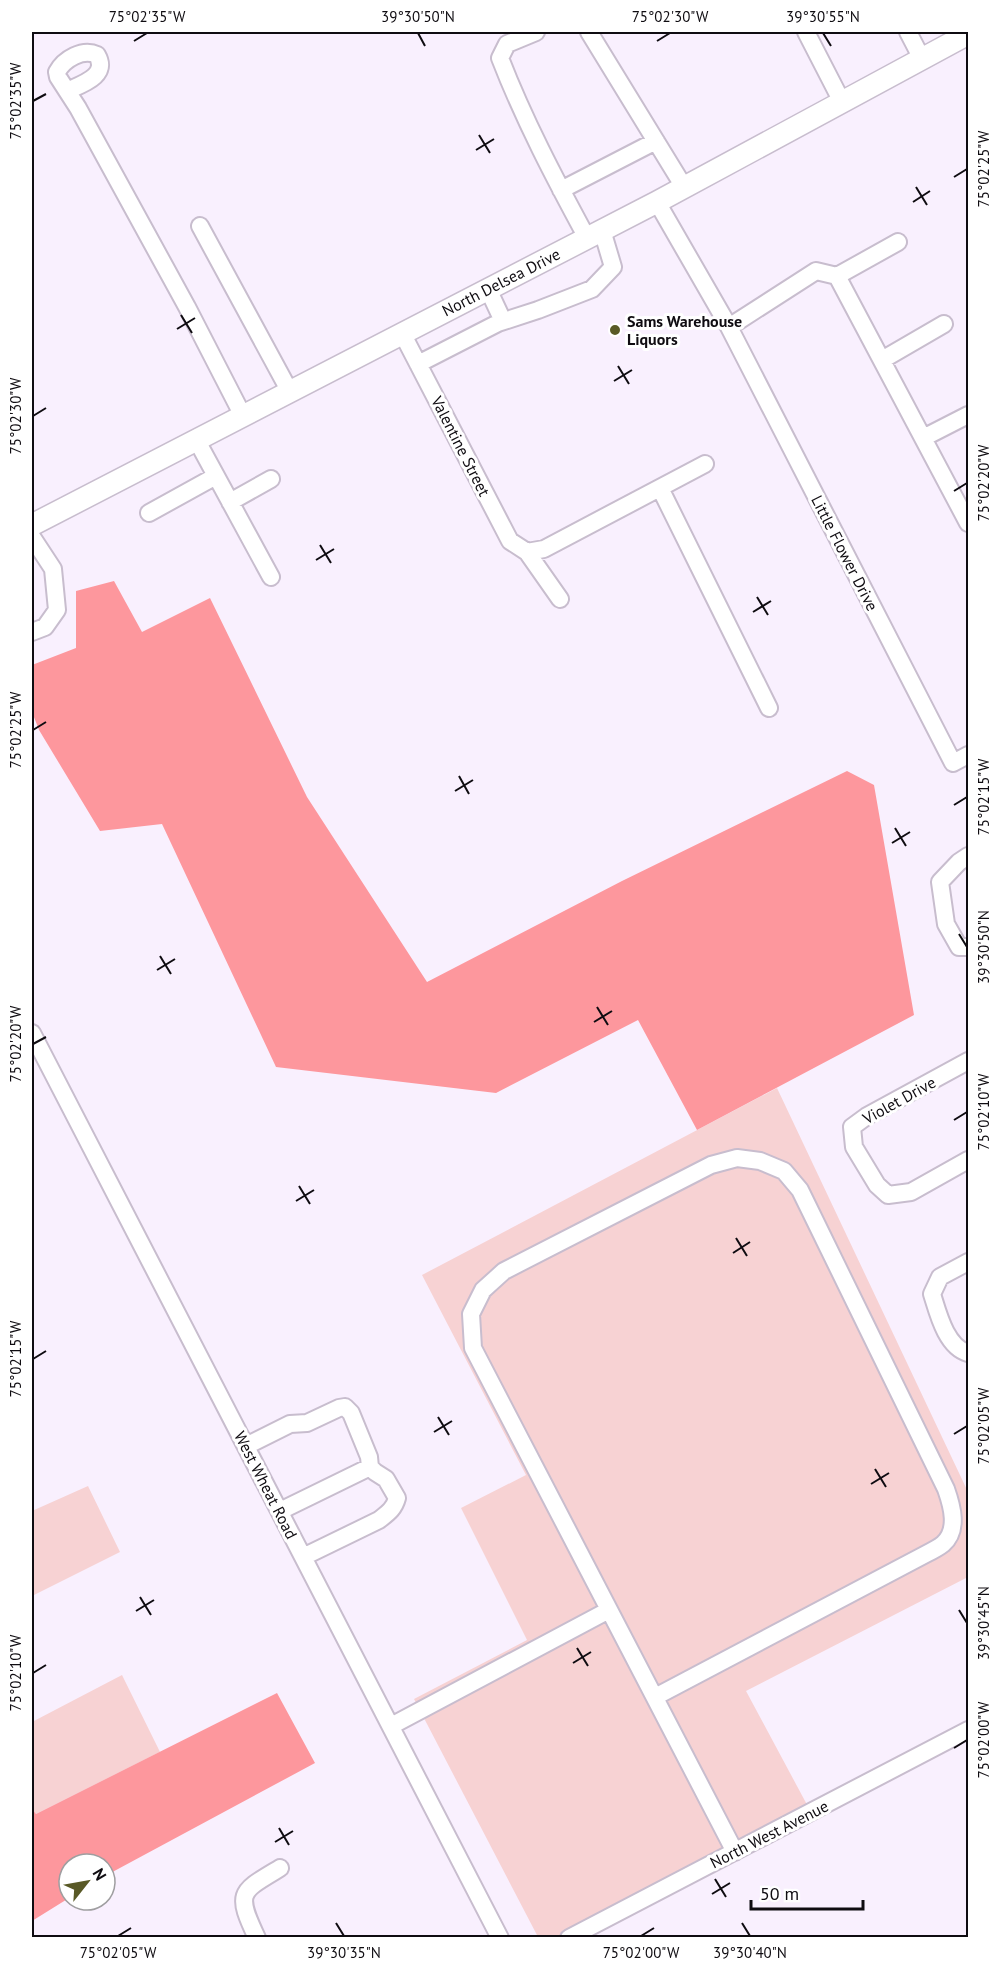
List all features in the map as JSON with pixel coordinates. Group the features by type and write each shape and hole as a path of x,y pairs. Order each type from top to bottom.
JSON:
{"main road":[{"name":"North Delsea Drive","path":"32,525 657,202 969,34"}],"street":[{"path":"418,364 503,321 592,289 613,267 594,234 561,190 514,93 500,58 507,44 536,32"},
{"path":"589,32 684,187"},
{"path":"806,32 842,102"},
{"path":"908,32 922,59"},
{"path":"68,91 187,307 243,416"},
{"path":"561,190 656,141"},
{"name":"Little Flower Drive","path":"657,202 729,327 953,763 969,754"},
{"path":"200,226 290,392"},
{"path":"729,327 816,272 837,276 898,242"},
{"path":"837,276 968,519"},
{"path":"488,288 503,321"},
{"path":"882,360 944,324"},
{"name":"Valentine Street","path":"402,333 510,541 527,552 560,599"},
{"path":"923,438 969,415"},
{"path":"196,439 271,577"},
{"path":"527,552 544,549 705,464"},
{"path":"149,513 216,476"},
{"path":"230,502 271,479"},
{"path":"660,488 769,708"},
{"path":"32,537 53,569 57,610 45,627 32,632"},
{"path":"969,856 959,862 940,882 946,924 959,947 969,947"},
{"name":"West Wheat Road","path":"32,1033 500,1938"},
{"name":"Violet Drive","path":"969,1061 867,1116 852,1127 854,1147 877,1185 888,1195 911,1192 969,1160"},
{"path":"654,1697 926,1554 945,1542 952,1527 953,1510 946,1489 800,1190 784,1171 760,1161 737,1158 711,1165 504,1271 483,1290 471,1314 473,1348 654,1697 735,1852"},
{"path":"969,1262 940,1277 932,1294 939,1316 951,1340 964,1352 969,1353"},
{"path":"246,1446 290,1425 308,1423 345,1407 351,1413 369,1457 370,1467 387,1479 393,1488 398,1498 395,1506 379,1520 303,1557"},
{"path":"280,1511 370,1467"},
{"path":"391,1726 609,1610"},
{"name":"North West Avenue","path":"569,1938 969,1730"},
{"path":"257,1938 247,1917 243,1902 245,1893 251,1886 280,1868"}],"shaded area":[{"path":"114,581 142,632 210,598 307,797 427,982 622,881 847,771 874,785 914,1015 697,1130 638,1020 496,1093 276,1067 162,824 100,831 39,730 32,712 32,665 76,648 76,591"},
{"path":"777,1088 968,1492 968,1577 746,1691 812,1814 574,1937 538,1937 414,1699 527,1640 461,1508 526,1475 422,1275"},
{"path":"88,1486 120,1552 32,1596 32,1511"},
{"path":"122,1675 160,1752 36,1814 32,1809 32,1722"},
{"path":"277,1693 315,1763 117,1870 117,1852 57,1852 57,1905 32,1921 32,1809 36,1814"}],"place":[{"name":"Sams Warehouse Liquors","path":"615,330"}]}
